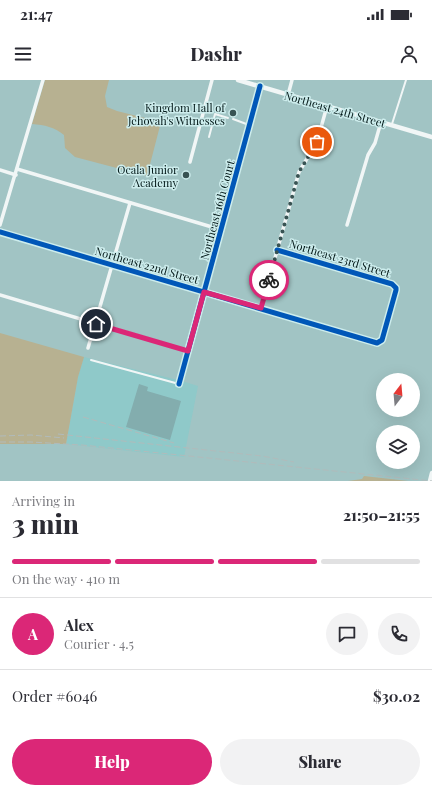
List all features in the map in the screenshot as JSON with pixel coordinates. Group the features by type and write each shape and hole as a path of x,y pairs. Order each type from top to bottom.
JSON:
{"street":[{"path":"0,225 43,80"},
{"path":"190,162 212,80"},
{"name":"Northeast 24th Street","path":"238,80 432,137"},
{"path":"288,95 292,80"},
{"name":"Northeast 16th Court","path":"179,384 260,86"},
{"path":"261,308 299,172 317,142 327,106"},
{"path":"347,225 368,155 375,143 381,122"},
{"path":"17,169 222,230"},
{"path":"0,170 16,175"},
{"path":"88,348 130,203"},
{"name":"Northeast 22nd Street","path":"0,232 376,343 380,342"},
{"name":"Northeast 23rd Street","path":"277,250 392,284 396,290 382,340 380,342"},
{"path":"0,295 188,351"},
{"path":"430,481 432,473"}],"lane":[{"path":"392,125 406,80"},
{"path":"209,137 215,114 228,118"},
{"path":"233,119 250,125"},
{"path":"91,360 179,384"}],"shaded area":[{"path":"45,80 109,80 105,96 107,107 161,122 147,176 75,157 65,148 64,135 49,127 32,124"},
{"path":"0,333 84,357 78,377 66,444 0,444"},
{"path":"84,357 178,380 176,386 180,387 182,381 198,386 184,457 66,444 78,377"},
{"path":"364,476 408,481 348,481 362,479"}],"building":[{"path":"139,384 148,387 147,391 181,401 170,440 126,427"}],"railway":[{"path":"83,417 174,443"},
{"path":"58,434 262,456 294,462"},
{"path":"0,436 31,435 64,438"},
{"path":"0,442 82,445 432,481"}],"cycle path":[{"path":"179,384 260,86"},
{"path":"0,232 377,343 382,340 396,290 392,284 277,250"}],"way so far":[{"path":"269,280 299,172 304,166 317,142"}],"place":[{"name":"Kingdom Hall of Jehovah's Witnesses","path":"233,113"},
{"name":"Ocala Junior Academy","path":"186,175"}],"route":[{"path":"96,324 188,351 204,292 261,308 269,280"}]}
